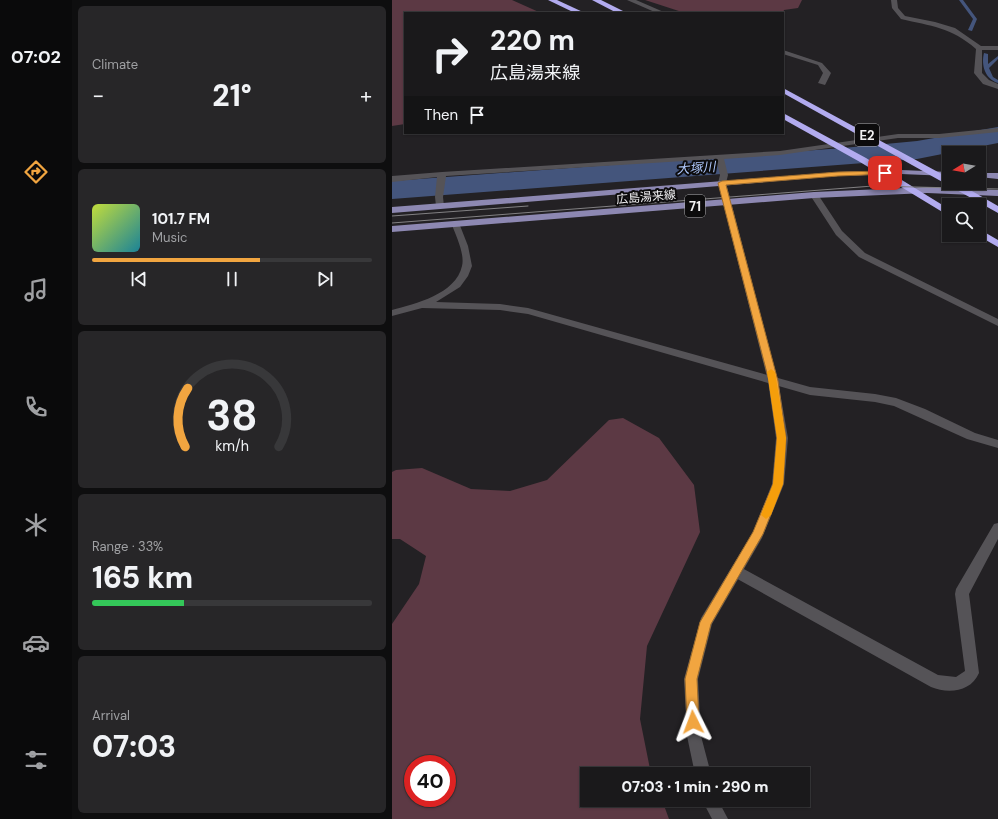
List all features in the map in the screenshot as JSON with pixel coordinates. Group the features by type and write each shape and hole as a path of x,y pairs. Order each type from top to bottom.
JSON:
{"highway":[{"path":"551,0 579,12"},
{"path":"594,0 621,12"},
{"name":"E2","path":"784,91 942,178"},
{"name":"E2","path":"784,117 863,160 942,209"},
{"name":"E2","path":"964,190 998,210"},
{"path":"986,236 998,244"}],"main road":[{"name":"広島湯来線","path":"392,210 723,179 901,172 942,174"},
{"path":"986,175 998,176"},
{"name":"広島湯来線","path":"392,229 729,204 814,195 927,190 998,194"}],"street":[{"path":"630,0 661,12"},
{"path":"894,0 895,8 903,18 938,23 966,36 979,48 998,48"},
{"path":"979,48 978,73 986,82 998,87"},
{"path":"784,52 820,64 827,74 822,83"},
{"path":"392,179 720,159 780,153 898,136 938,136 998,130"},
{"path":"701,767 694,736 691,679 706,622 737,572 758,534 778,484 782,438 773,381 723,179 720,159"},
{"path":"440,206 442,177"},
{"path":"814,195 839,233 862,255 998,323"},
{"path":"392,314 424,305 450,290 462,277 467,265 456,225"},
{"path":"424,305 500,307 528,311 823,394 880,398 897,402 961,433 980,440 998,444"},
{"path":"737,572 936,682 954,684 966,681 972,673 962,594 963,589 998,528"},
{"path":"714,807 720,819"}],"shaded area":[{"path":"392,0 512,0 539,12 404,12 404,124 392,126"},
{"path":"645,0 802,0 798,8 784,10 783,12 682,12"},
{"path":"623,418 659,438 694,485 700,532 647,646 640,719 650,767 580,767 580,807 665,807 669,819 392,819 392,624 419,584 426,556 400,539 392,539 392,472 396,470 422,468 471,489 510,491 547,480 609,420"}],"waterway":[{"path":"961,0 975,19 970,30"},
{"path":"986,54 986,68"},
{"path":"986,68 998,57"},
{"path":"986,68 991,77 998,82"},
{"name":"大塚川","path":"392,190 843,157 917,150 998,135"}],"tram line":[{"path":"392,223 873,186 998,189"},
{"path":"392,216 528,206"}],"slow traffic":[{"path":"766,515 778,484 782,438 771,372"}],"route":[{"path":"693,722 691,679 706,622 737,572 758,534 778,484 782,438 773,381 730,217 729,204 722,183 838,174 885,173"}]}
